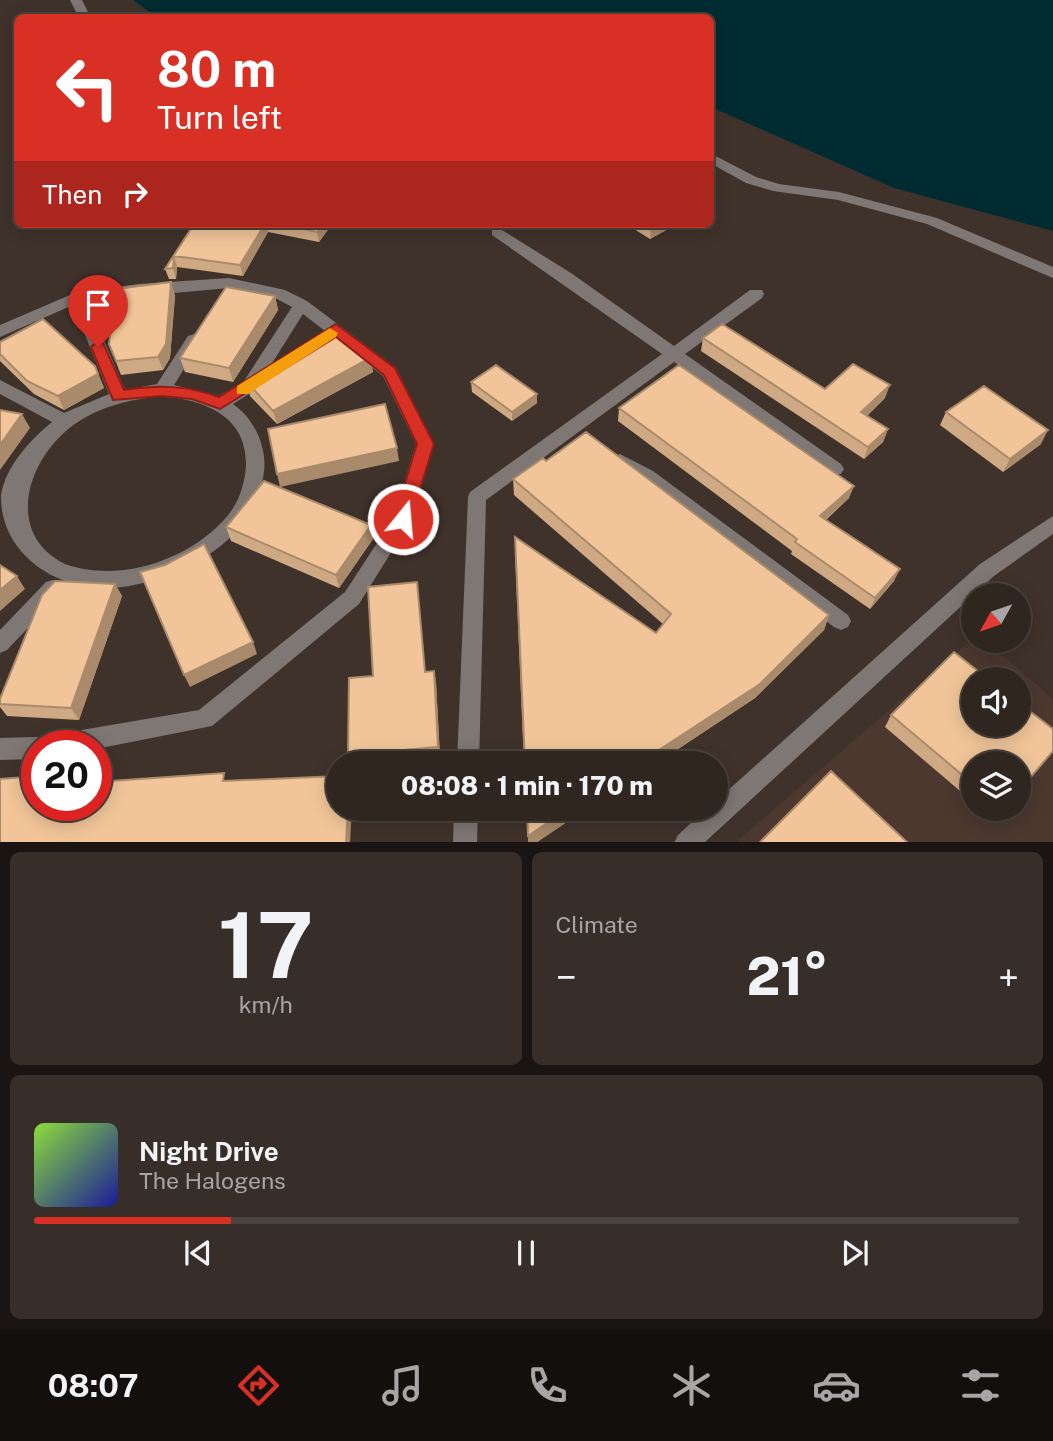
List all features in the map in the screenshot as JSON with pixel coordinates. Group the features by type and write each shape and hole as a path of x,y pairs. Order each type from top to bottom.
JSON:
{"street":[{"path":"714,159 751,180 778,188 839,196 932,221 1053,273"},
{"path":"497,232 566,277 672,355 835,468"},
{"path":"216,304 229,283"},
{"path":"0,331 77,297 139,289 229,283 279,294 301,304 331,333 390,372 425,444 403,519 352,598 204,719 112,735"},
{"path":"468,751 477,497 580,430 672,355 756,294"},
{"path":"77,297 119,396"},
{"path":"250,386 301,304"},
{"path":"162,390 202,326"},
{"path":"220,404 283,364"},
{"path":"0,386 64,421"},
{"path":"162,390 193,394 220,404 245,425 257,453 254,486 235,520 201,550 157,571 109,580 65,574 30,557 6,533 6,483 32,449 64,421 90,406 119,396 162,390"},
{"path":"607,451 629,468 647,475 841,621"},
{"path":"687,842 986,570 1053,524"},
{"path":"0,644 65,574"},
{"path":"0,655 18,627"},
{"path":"0,749 21,748"},
{"path":"0,764 21,756"},
{"path":"465,842 466,821"}],"shaded area":[{"path":"961,648 961,653 1000,653 1016,667 961,667 961,737 1031,737 1031,680 1053,699 1053,842 736,842"}],"water":[{"path":"133,0 1053,0 1053,231 894,188 714,108 714,14 152,14"}],"building":[{"path":"191,228 263,228 240,265 174,256 173,268 165,269"},
{"path":"298,228 320,228 317,232"},
{"path":"171,282 166,344 158,357 116,361 109,344 116,289"},
{"path":"226,287 275,296 229,368 180,358"},
{"path":"43,319 95,366 98,374 58,396 27,381 0,354 0,342"},
{"path":"722,324 825,389 853,364 890,385 861,412 888,429 868,447 703,338"},
{"path":"336,330 370,358 273,411 247,382 291,354"},
{"path":"496,365 537,394 512,412 471,382"},
{"path":"679,365 854,486 820,516 900,569 875,598 795,542 797,539 619,408"},
{"path":"984,386 1048,430 1010,459 946,412"},
{"path":"385,404 397,448 277,474 268,429"},
{"path":"0,410 22,414 0,445"},
{"path":"586,432 829,615 760,684 657,751 524,751 515,537 656,633 671,614 513,479 543,458 546,461"},
{"path":"264,481 371,525 336,575 226,527"},
{"path":"204,544 253,642 184,675 140,572 165,565"},
{"path":"0,565 17,576 0,590"},
{"path":"55,581 115,584 71,708 0,704 42,595"},
{"path":"417,582 425,672 434,671 438,747 348,751 349,678 373,676 368,587"},
{"path":"954,652 973,667 961,667 961,737 1031,737 1031,712 1053,729 1053,751 1031,777 1031,751 961,751 961,774 891,715"},
{"path":"831,771 907,842 760,842"},
{"path":"224,773 223,781 326,777 326,821 347,821 346,842 0,842 0,779 21,777 21,821 112,821 112,781"},
{"path":"527,821 550,821 528,836"}],"slow traffic":[{"path":"243,390 330,333"}],"route":[{"path":"98,347 119,396 162,390 193,394 220,404 336,329 390,372 425,444 403,519"}]}
